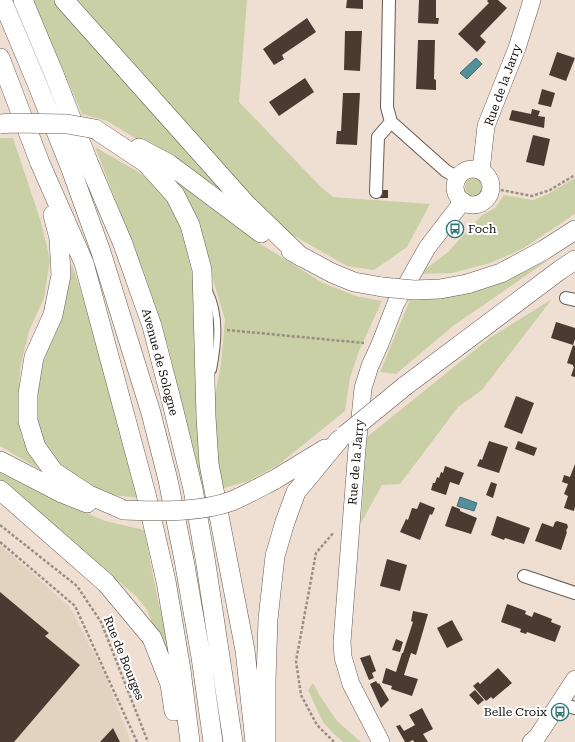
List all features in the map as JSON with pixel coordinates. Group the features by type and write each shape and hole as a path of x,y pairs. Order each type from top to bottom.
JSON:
{"main road":[{"name":"Avenue de Sologne","path":"2,0 71,169 101,252 150,412 168,480 184,560 202,657 213,742"},
{"name":"Avenue de Sologne","path":"23,0 123,244 152,326 193,489 233,742"},
{"path":"64,0 247,205 301,257"},
{"name":"Rue de la Jarry","path":"481,171 486,126 517,48 532,0"},
{"path":"0,58 40,163 84,263 146,494 166,581 181,670 190,742"},
{"path":"0,64 9,81"},
{"path":"0,124 67,124 96,129 132,144 169,164 264,235 301,257 332,273 354,282 382,287 421,289 467,284 501,273 544,250 575,230"},
{"path":"96,129 146,163 175,195 190,225 202,270 209,464 245,650 256,742"},
{"path":"40,163 59,238 61,275 53,315 34,357 28,394 28,422 36,447 54,472 89,495 124,510"},
{"path":"474,169 481,171 487,175 491,182 490,194 486,200 479,204 466,203 457,194 456,182 463,172 474,169"},
{"name":"Rue de la Jarry","path":"381,742 351,684 343,657 342,642 356,448 363,388 370,366 396,303 426,248 463,201"},
{"path":"0,461 62,493 98,507 124,510 174,510 205,508 232,501 274,480 342,438 405,386 575,260"},
{"path":"266,742 268,619 275,556 296,492 342,438"},
{"path":"0,490 106,584 152,638 170,684 179,742"},
{"path":"532,740 567,705 575,679"}],"street":[{"path":"389,0 387,107 391,122 446,171 458,178"},
{"path":"376,192 378,137 391,122"},
{"path":"524,576 575,593"}],"lane":[{"path":"202,278 212,298 215,309 217,329 214,361 206,401"}],"path":[{"path":"491,188 532,196 550,190 575,175"},
{"path":"217,329 380,344"},
{"path":"334,742 317,725 301,695 296,661 316,553 352,512"},
{"name":"Rue de Bourges","path":"0,526 77,586 102,622 148,742"},
{"path":"0,542 75,606 137,742"}],"shaded area":[{"path":"0,545 70,607 106,677 131,742 0,742"}],"green space":[{"path":"33,0 57,0 250,216 176,163 107,121 82,114"},
{"path":"75,0 247,0 239,102 321,187 333,197 430,204 407,247 374,270 347,266 291,234 222,168"},
{"path":"0,138 13,138 40,219 50,259 44,298 29,331 20,368 18,416 22,439 39,469 0,446"},
{"path":"95,147 152,180 178,215 196,290 207,486 201,488 168,346 144,273"},
{"path":"168,173 208,206 262,245 323,283 356,296 382,301 359,351 350,378 345,411 278,465 248,481 221,489 211,417 221,364 225,320 196,221"},
{"path":"474,178 480,181 483,187 480,193 474,196 468,193 465,187 468,181"},
{"path":"575,178 575,214 522,249 490,263 452,273 419,274 448,252 482,215 495,208 504,195 533,200 548,194"},
{"path":"550,259 453,326 396,374 380,372 410,300 459,295 488,288"},
{"path":"72,265 98,340 140,498 112,495 89,486 61,466 42,441 37,423 37,397 41,369"},
{"path":"552,299 482,390 458,407 400,484 382,485 361,523 367,437 491,337"},
{"path":"0,466 66,504 105,521 144,530 159,605 167,629 171,658 160,641 147,610 138,598 0,483"},
{"path":"313,683 337,721 361,742 343,742 323,722 308,690"}],"water":[{"path":"476,58 482,64 467,79 460,73"},
{"path":"460,497 477,503 474,511 457,506"}],"building":[{"path":"347,0 363,0 363,9 346,8"},
{"path":"419,0 436,0 436,18 439,18 438,24 418,23"},
{"path":"498,0 507,8 480,36 486,42 477,52 458,34 489,3 487,1"},
{"path":"307,18 316,32 282,55 284,59 274,65 263,49"},
{"path":"345,31 362,31 360,71 344,70"},
{"path":"418,40 435,40 434,79 436,80 436,90 416,89"},
{"path":"557,52 575,58 566,81 549,75"},
{"path":"305,78 314,92 279,116 269,102"},
{"path":"542,89 555,93 551,107 538,104"},
{"path":"343,93 360,93 357,145 336,144 337,131 341,131"},
{"path":"532,109 540,111 538,116 545,117 544,128 509,120 512,110 531,114"},
{"path":"533,135 550,139 544,166 526,162"},
{"path":"380,190 388,190 388,198 380,198"},
{"path":"556,322 575,328 575,339 573,345 551,338"},
{"path":"573,345 575,346 575,377 571,376 574,367 573,365 567,363"},
{"path":"516,396 534,403 522,434 504,427"},
{"path":"489,441 508,447 499,473 477,466 480,459 482,460"},
{"path":"518,441 537,448 534,456 515,449"},
{"path":"575,464 574,511 564,508 568,496 564,494 568,484 562,482 564,475 570,477"},
{"path":"445,466 464,473 459,485 450,482 446,495 431,490 437,477 439,478 441,472 443,473"},
{"path":"491,482 497,484 493,498 486,495"},
{"path":"420,502 435,508 432,515 430,514 420,540 400,532 406,519 408,520 412,508 417,509"},
{"path":"452,506 477,518 471,534 445,526"},
{"path":"497,516 530,528 524,544 505,538 504,540 491,535"},
{"path":"557,521 567,524 568,527 561,550 535,541 542,523 553,527"},
{"path":"387,559 407,565 400,591 380,586"},
{"path":"0,592 49,633 45,636 80,665 14,742 0,742"},
{"path":"507,604 526,611 525,614 532,617 534,612 552,619 551,622 561,626 555,642 527,632 526,634 520,632 521,629 501,622"},
{"path":"413,611 428,614 416,655 411,653 404,675 418,679 412,696 391,689 392,686 382,683 386,668 396,672 413,622 411,621"},
{"path":"452,620 463,640 447,648 437,628"},
{"path":"396,639 403,642 400,652 392,650"},
{"path":"370,655 376,671 372,673 374,678 369,680 360,658"},
{"path":"498,668 512,683 493,699 491,697 486,701 473,686 478,682 480,684"},
{"path":"376,681 378,684 379,683 389,700 381,708 370,684"},
{"path":"475,690 484,700 478,705 469,695"},
{"path":"422,708 433,729 423,734 428,742 414,742 413,740 405,742 396,726 400,725 404,731 415,725 409,715"},
{"path":"113,728 120,742 100,742"}],"place":[{"name":"Foch","path":"455,229"},
{"name":"Belle Croix","path":"560,712"}]}
